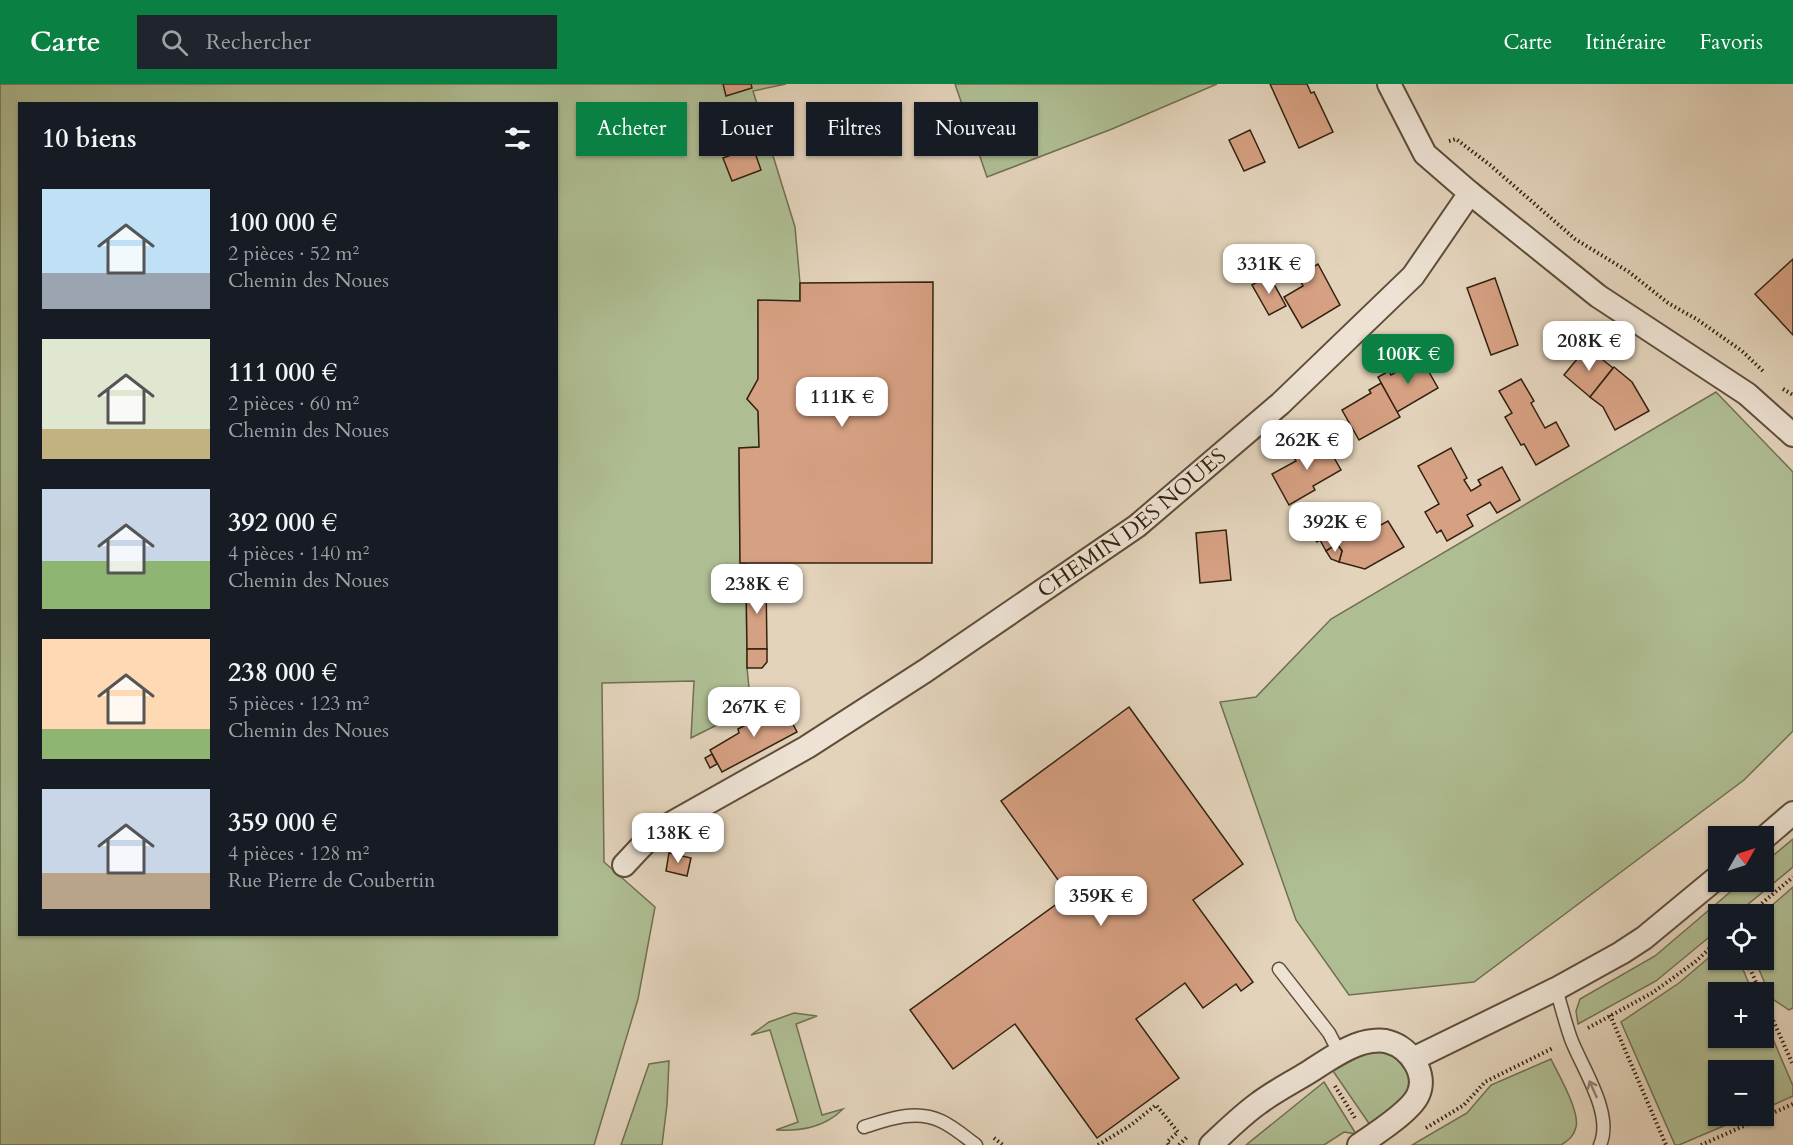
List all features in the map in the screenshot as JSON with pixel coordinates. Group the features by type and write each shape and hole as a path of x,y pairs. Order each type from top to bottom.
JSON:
{"street":[{"path":"1389,84 1425,154 1598,296 1747,394 1793,435"},
{"name":"CHEMIN DES NOUES","path":"624,865 654,834 807,747 925,671 1137,526 1280,404 1413,276 1470,193"},
{"path":"1774,829 1793,813"},
{"path":"1413,1059 1597,967 1644,938 1708,885"},
{"path":"1211,1145 1258,1103 1340,1054 1362,1043 1378,1040 1389,1042 1402,1048 1413,1059 1421,1081 1418,1096 1394,1119 1359,1145"}],"lane":[{"path":"1279,969 1329,1033 1340,1054"},
{"path":"1556,989 1571,1038 1604,1120 1603,1139 1600,1145"},
{"path":"864,1127 887,1119 910,1115 924,1116 941,1121 976,1145"}],"path":[{"path":"1425,154 1445,142 1456,139 1575,238 1629,272 1668,303 1698,320 1742,351 1766,374"},
{"path":"1782,389 1793,395"},
{"path":"1761,904 1793,877"},
{"path":"1610,1016 1666,1145"},
{"path":"1774,1022 1793,1065"},
{"path":"1701,1145 1793,1104"},
{"path":"1098,1145 1131,1125 1156,1105 1178,1132 1167,1142 1169,1145"}],"green space":[{"path":"0,84 786,84 753,91 756,102 699,102 699,156 773,156 795,227 800,283 800,301 758,301 758,379 747,399 758,411 759,447 739,448 740,563 746,563 747,668 751,708 691,738 694,681 602,683 604,862 655,907 638,999 594,1145 0,1145"},
{"path":"955,84 1217,84 1112,129 987,177 980,156 1038,156 1038,102 961,102"},
{"path":"1716,392 1793,472 1793,731 1744,780 1474,982 1349,995 1296,920 1220,702 1256,697 1331,619"},
{"path":"1793,839 1793,867 1774,883 1774,855"},
{"path":"1793,887 1793,1008 1789,1010 1774,1000 1774,982 1764,982 1759,970 1774,970 1774,904"},
{"path":"1730,892 1763,892 1748,904 1716,904"},
{"path":"1708,911 1708,938 1656,981 1578,1024 1576,1011 1580,999 1655,956"},
{"path":"1708,958 1708,970 1743,970 1748,982 1708,982 1708,1048 1774,1048 1774,1041 1793,1086 1793,1096 1774,1105 1774,1060 1708,1060 1708,1126 1724,1126 1675,1145 1621,1022 1679,983"},
{"path":"794,1013 817,1016 796,1024 822,1115 843,1109 828,1120 812,1127 776,1130 798,1122 770,1030 751,1035 769,1022"},
{"path":"1372,1049 1384,1050 1399,1060 1409,1080 1405,1095 1400,1101 1370,1125 1333,1071"},
{"path":"1551,1059 1572,1102 1576,1120 1576,1127 1572,1135 1561,1145 1412,1145 1467,1113 1491,1085"},
{"path":"669,1061 662,1145 621,1145 649,1064"},
{"path":"1324,1082 1356,1134 1344,1132 1324,1145 1246,1145"}],"building":[{"path":"723,84 751,84 752,88 726,96"},
{"path":"1270,84 1307,84 1311,93 1314,92 1333,132 1299,148"},
{"path":"1250,130 1265,162 1244,171 1229,140"},
{"path":"756,156 761,170 732,181 723,158"},
{"path":"1793,259 1793,335 1755,294"},
{"path":"1318,264 1340,305 1302,328 1284,297 1303,286 1298,276"},
{"path":"1269,275 1286,306 1269,315 1252,285"},
{"path":"1495,278 1518,345 1491,355 1467,288"},
{"path":"933,282 932,563 740,563 739,448 759,447 758,411 747,399 758,379 758,300 800,301 800,283"},
{"path":"1587,347 1613,368 1590,397 1564,375"},
{"path":"1421,358 1438,388 1397,412 1378,377 1389,371 1391,375"},
{"path":"1614,367 1632,382 1649,411 1615,430 1603,407 1590,397"},
{"path":"1521,379 1534,401 1531,403 1545,428 1556,422 1569,446 1536,465 1505,417 1512,413 1499,391"},
{"path":"1381,383 1400,417 1359,440 1342,410 1371,393 1369,390"},
{"path":"1321,435 1341,470 1313,486 1315,490 1289,505 1272,474 1296,461 1293,456 1310,446 1308,443"},
{"path":"1451,448 1467,478 1464,480 1471,491 1481,485 1478,480 1502,467 1520,500 1497,513 1490,502 1467,515 1473,526 1447,541 1441,530 1437,533 1425,512 1439,504 1418,466"},
{"path":"1335,511 1343,526 1347,524 1355,539 1388,521 1404,547 1365,569 1339,562 1342,551 1337,544 1326,551 1320,540 1317,542 1307,527"},
{"path":"1226,530 1231,580 1200,583 1196,533"},
{"path":"1337,544 1342,551 1339,562 1331,559 1326,551"},
{"path":"766,581 767,649 747,649 746,582"},
{"path":"747,649 767,649 767,662 762,668 747,668"},
{"path":"783,705 797,732 722,772 710,750 739,733 738,729"},
{"path":"1129,707 1243,864 1193,900 1253,982 1241,991 1236,984 1203,1008 1185,983 1136,1019 1179,1078 1097,1138 1015,1024 953,1069 910,1010 1069,895 1001,801"},
{"path":"712,754 717,764 710,768 705,758"},
{"path":"669,853 691,858 687,876 666,871"}]}
